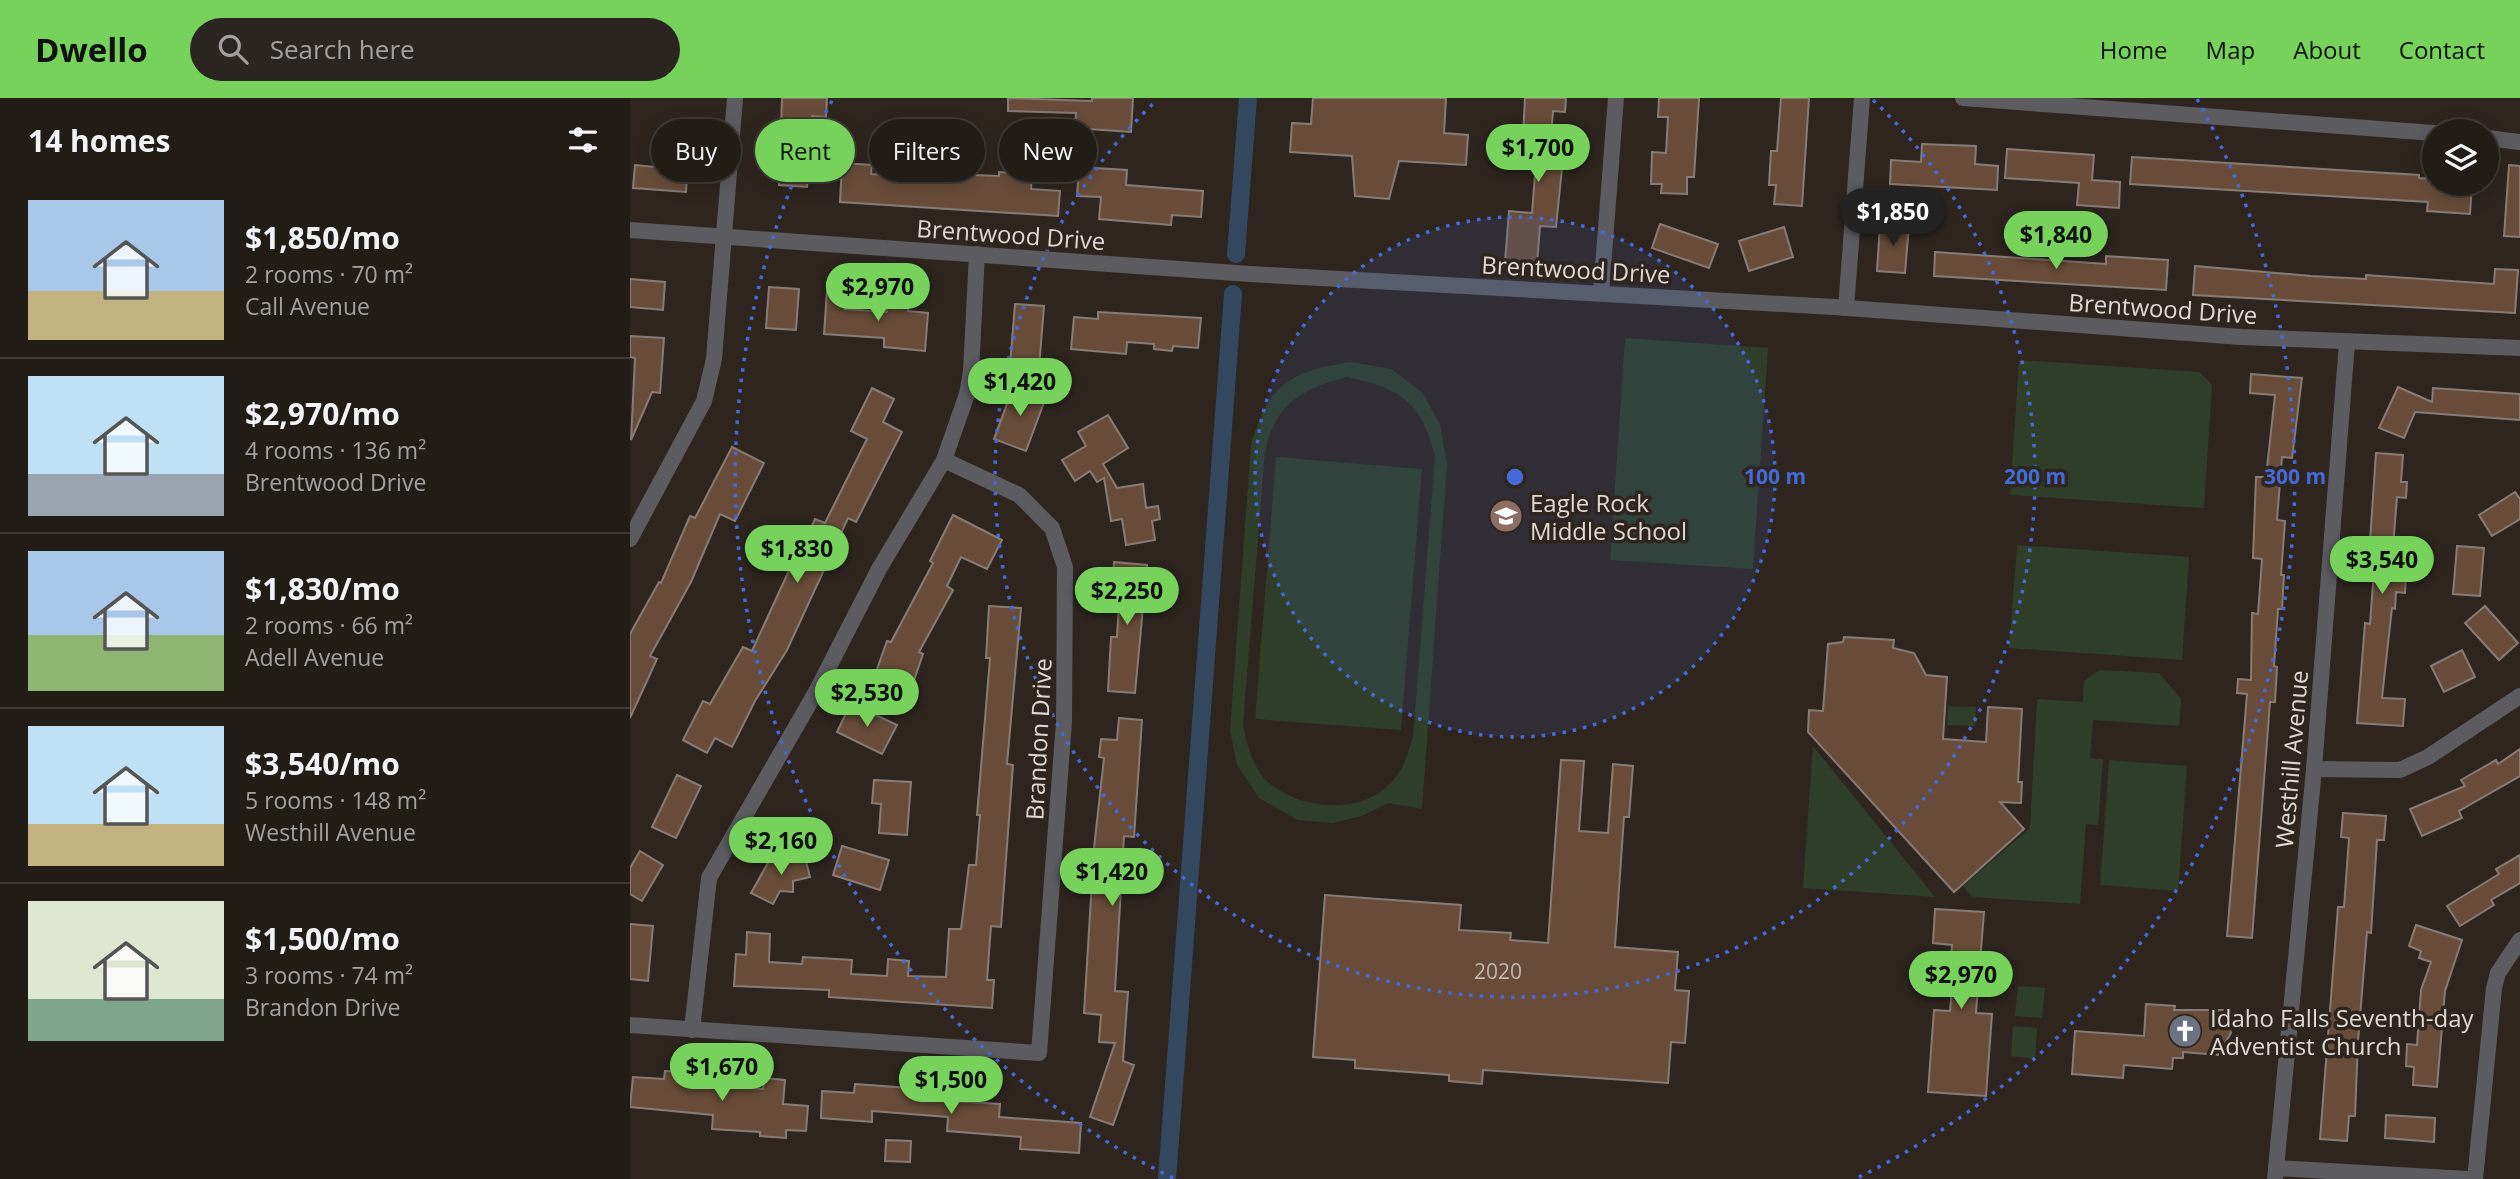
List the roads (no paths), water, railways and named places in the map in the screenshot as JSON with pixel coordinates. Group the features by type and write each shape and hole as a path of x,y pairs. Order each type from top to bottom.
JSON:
{"street":[{"path":"630,539 704,401 714,359 735,98"},
{"path":"1601,293 1616,98"},
{"path":"1846,308 1861,98"},
{"path":"1963,98 2422,132"},
{"path":"2499,139 2520,142"},
{"name":"Brentwood Drive","path":"630,230 1846,308 2241,337 2520,348"},
{"path":"692,1031 709,878 817,690 879,569 944,460 967,394 971,371 977,254"},
{"name":"Westhill Avenue","path":"2276,1173 2314,769 2347,342"},
{"name":"Brandon Drive","path":"630,1025 1039,1053 1064,722 1065,567 1052,528 1019,495 944,460"},
{"path":"2314,769 2400,771 2428,757 2520,696"},
{"path":"2475,1179 2494,988 2498,973 2520,940"},
{"path":"2276,1173 2467,1179"}],"waterway":[{"path":"1236,254 1248,98"},
{"path":"1167,1179 1233,294"}],"place":[{"name":"Eagle Rock Middle School","path":"1506,516"},
{"name":"Idaho Falls Seventh-day Adventist Church","path":"2185,1031"}]}
